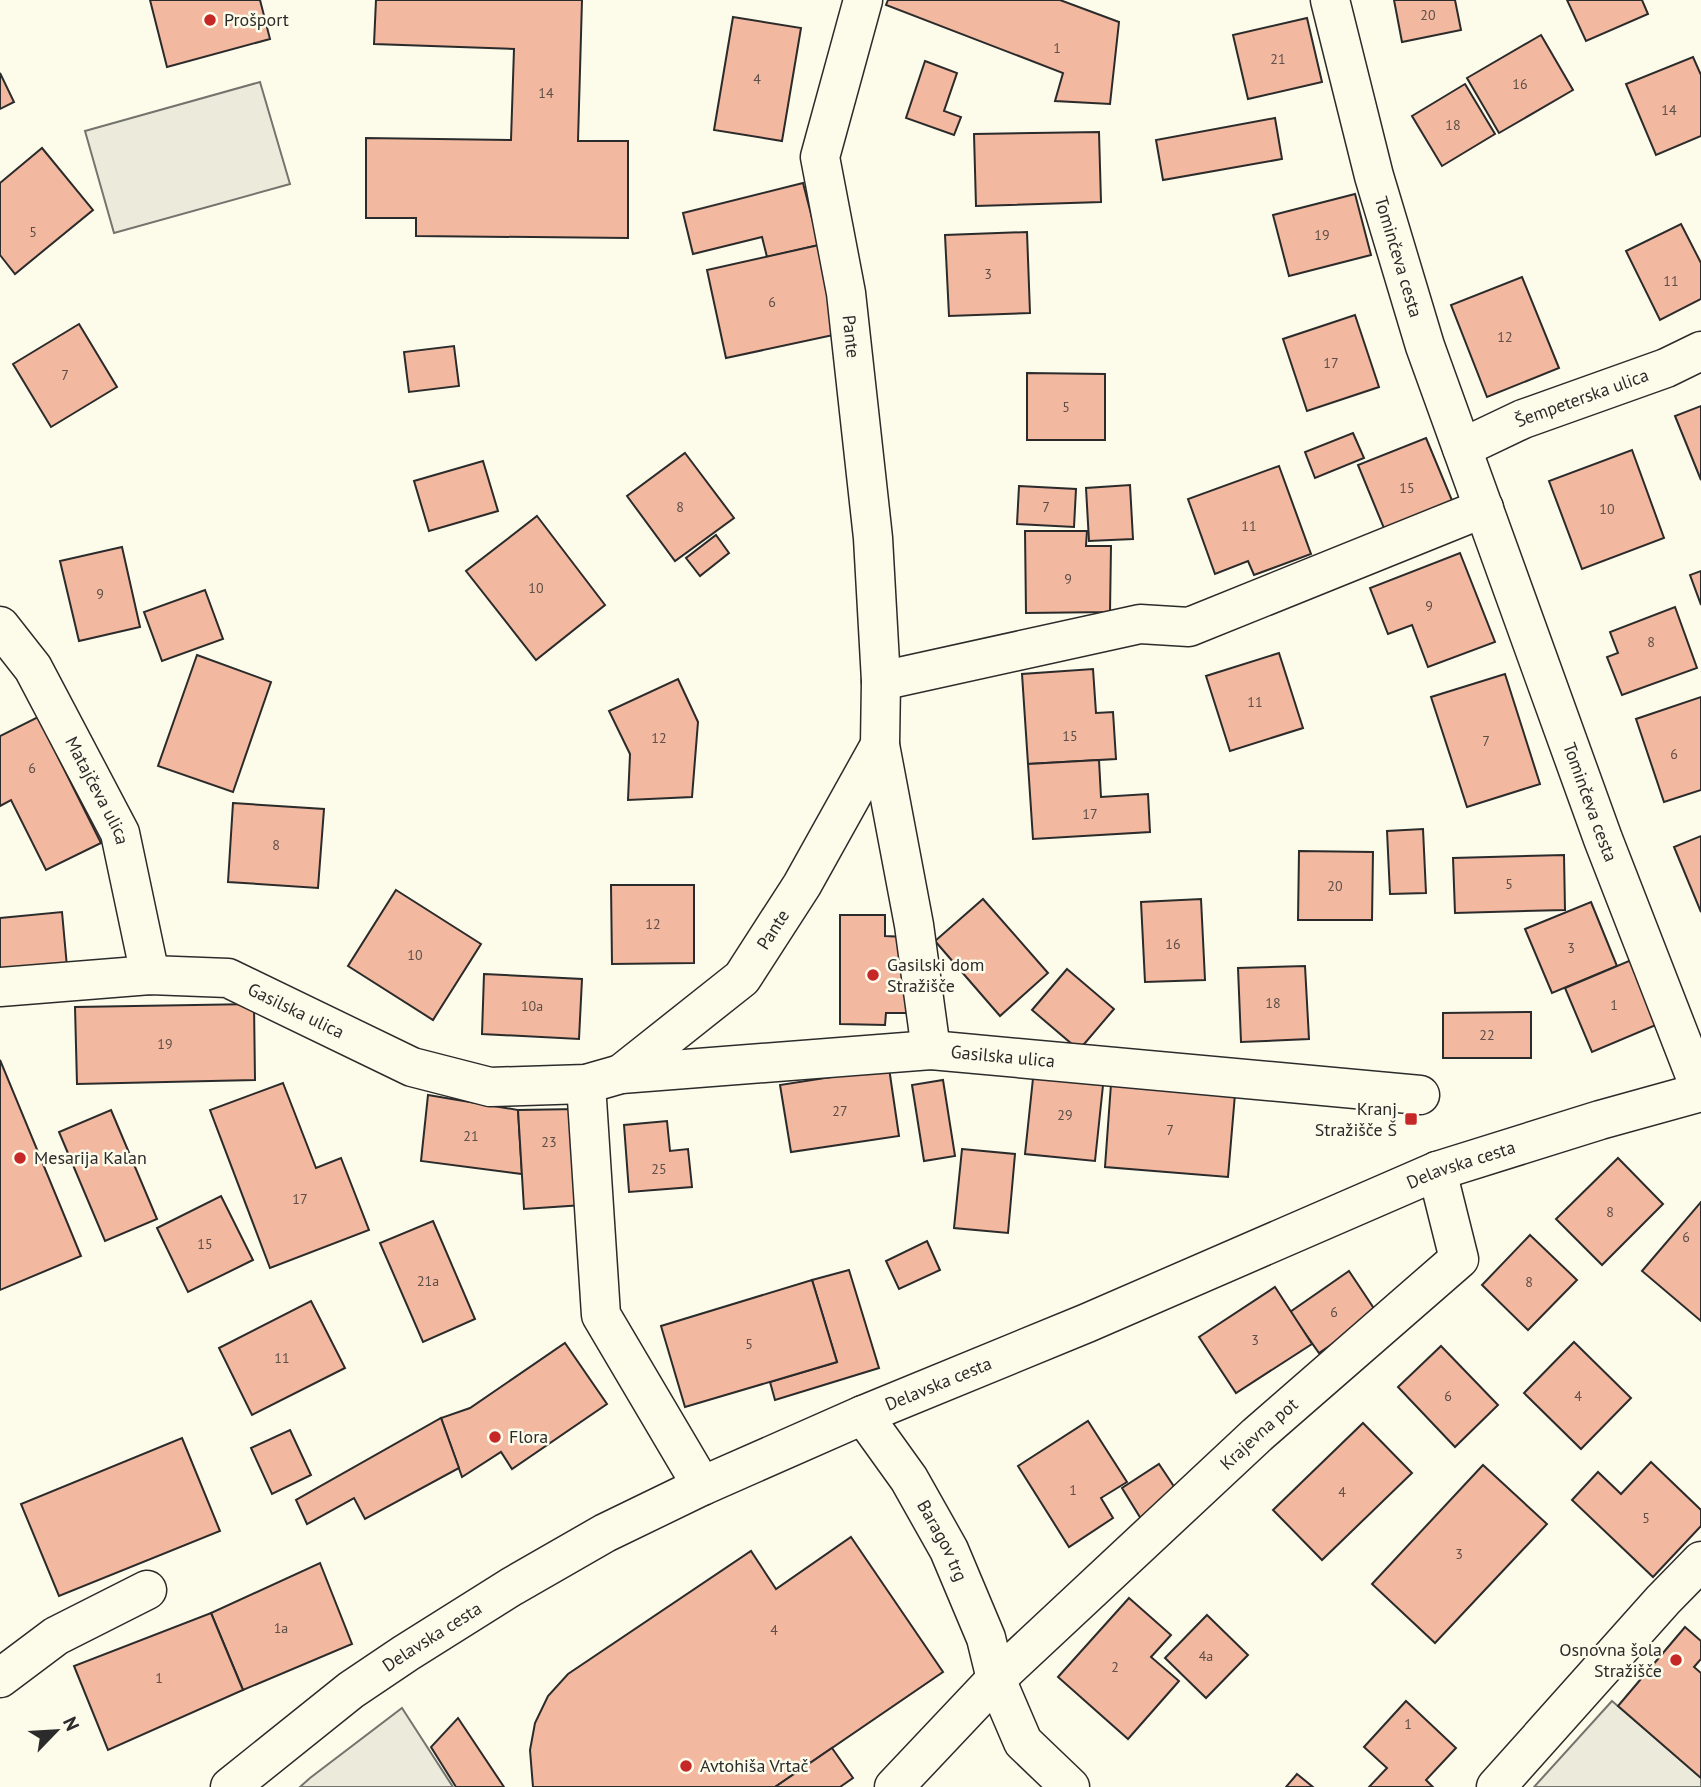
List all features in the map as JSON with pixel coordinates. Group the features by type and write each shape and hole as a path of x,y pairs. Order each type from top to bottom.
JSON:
{"street":[{"name":"Pante","path":"863,0 820,157 846,293 873,538 881,681 880,745 914,925 932,1050"},
{"name":"Tominčeva cesta","path":"1330,0 1374,177 1425,346 1603,839 1701,1092"},
{"name":"Šempeterska ulica","path":"1462,448 1523,419 1666,368 1701,351"},
{"path":"881,681 1140,624 1189,627 1484,508"},
{"name":"Matajčeva ulica","path":"0,626 33,668 120,833 150,975"},
{"name":"Pante","path":"604,1079 741,978 802,885 880,745"},
{"name":"Gasilska ulica","path":"0,987 150,975 228,978 412,1067 490,1087 932,1050 1420,1095"},
{"path":"604,1079 601,1315 702,1486"},
{"name":"Delavska cesta","path":"230,1787 351,1690 406,1653 511,1587 605,1533 702,1486 1437,1171 1600,1120 1701,1092"},
{"name":"Krajevna pot","path":"996,1679 1257,1435 1459,1259 1437,1171"},
{"name":"Baragov trg","path":"863,1415 909,1479 949,1549 986,1637 996,1679 1023,1742 1070,1787"},
{"path":"1496,1787 1701,1561"},
{"path":"0,1678 56,1636 147,1590"},
{"path":"894,1787 996,1679"}],"shaded area":[{"path":"260,82 290,184 114,233 85,131"},
{"path":"1612,1701 1701,1778 1701,1787 1534,1787"},
{"path":"402,1708 453,1787 300,1787 310,1778"}],"building":[{"name":"Prošport","path":"150,0 260,0 270,39 167,67"},
{"path":"376,0 582,0 578,141 628,141 628,238 416,236 416,218 366,218 366,138 511,140 514,49 374,44"},
{"path":"888,0 1060,0 1119,22 1110,104 1055,101 1063,73 886,5"},
{"path":"1394,0 1455,0 1461,30 1402,42"},
{"path":"1567,0 1642,0 1648,14 1586,41"},
{"path":"733,17 801,28 782,141 714,130"},
{"path":"1307,18 1322,82 1248,99 1233,35"},
{"path":"1541,35 1573,90 1499,133 1467,78"},
{"path":"1693,57 1701,75 1701,136 1656,155 1626,84"},
{"path":"925,61 957,73 944,111 961,117 954,135 906,118"},
{"path":"0,73 14,102 0,109"},
{"path":"1465,84 1495,134 1442,166 1412,116"},
{"path":"1275,118 1282,159 1163,180 1156,140"},
{"path":"1099,132 1101,202 976,206 974,134"},
{"path":"42,148 93,210 15,274 0,255 0,183"},
{"path":"803,183 819,245 767,257 762,237 693,254 683,213"},
{"path":"1355,194 1371,255 1289,276 1273,215"},
{"path":"1681,224 1701,263 1701,299 1660,320 1626,251"},
{"path":"1027,232 1030,313 949,316 945,235"},
{"path":"819,245 838,334 726,358 707,270"},
{"path":"1522,277 1559,368 1487,397 1451,305"},
{"path":"1355,315 1379,387 1307,411 1283,339"},
{"path":"79,324 117,387 51,427 13,364"},
{"path":"454,346 459,386 409,392 404,352"},
{"path":"1027,373 1105,374 1105,440 1027,440"},
{"path":"1701,406 1701,480 1675,416"},
{"path":"1353,433 1364,458 1315,478 1305,452"},
{"path":"1426,438 1456,510 1388,538 1358,465"},
{"path":"1632,450 1664,538 1582,569 1549,481"},
{"path":"685,453 734,518 675,561 627,496"},
{"path":"483,461 498,511 429,531 414,481"},
{"path":"1279,466 1311,554 1254,575 1248,561 1215,574 1188,499"},
{"path":"1130,485 1133,539 1089,541 1086,488"},
{"path":"1019,486 1076,489 1074,527 1017,524"},
{"path":"537,516 605,605 536,660 466,571"},
{"path":"1025,531 1087,531 1086,546 1111,546 1110,612 1026,613"},
{"path":"716,535 729,553 700,576 686,558"},
{"path":"122,547 140,627 79,641 60,561"},
{"path":"1460,553 1495,642 1428,667 1412,625 1388,634 1370,588"},
{"path":"1701,571 1701,605 1690,575"},
{"path":"205,590 223,639 162,661 144,612"},
{"path":"1675,607 1697,668 1622,695 1607,657 1618,653 1610,632"},
{"path":"1279,653 1303,728 1230,751 1206,676"},
{"path":"197,655 271,682 233,792 158,766"},
{"path":"1093,669 1096,713 1113,712 1116,759 1028,764 1022,674"},
{"path":"1505,674 1540,784 1467,807 1431,697"},
{"path":"678,679 698,722 692,797 628,800 630,754 609,711"},
{"path":"1701,697 1701,790 1664,802 1636,719"},
{"path":"38,717 101,843 46,870 11,800 0,806 0,736"},
{"path":"1099,760 1101,797 1148,794 1150,832 1033,839 1028,764"},
{"path":"233,803 324,809 318,888 228,882"},
{"path":"1423,829 1426,893 1390,894 1387,831"},
{"path":"1701,836 1701,912 1674,847"},
{"path":"1299,851 1373,852 1372,920 1298,920"},
{"path":"1564,855 1565,910 1455,913 1453,858"},
{"path":"611,885 694,885 694,963 612,964"},
{"path":"396,890 481,944 433,1020 348,966"},
{"path":"983,899 1048,973 1000,1016 935,941"},
{"path":"1201,899 1205,980 1145,982 1141,902"},
{"path":"1591,902 1617,966 1552,993 1525,929"},
{"path":"62,912 67,967 0,972 0,918"},
{"name":"Gasilski dom Stražišče","path":"840,915 885,915 885,936 906,937 906,1013 886,1013 885,1025 840,1024"},
{"path":"1636,958 1663,1022 1592,1052 1565,988"},
{"path":"1305,966 1309,1039 1241,1042 1238,968"},
{"path":"1067,969 1114,1009 1079,1050 1032,1010"},
{"path":"484,974 582,979 579,1039 482,1034"},
{"path":"254,1004 255,1080 77,1084 75,1007"},
{"path":"1531,1012 1531,1058 1443,1058 1443,1013"},
{"name":"Mesarija Kalan","path":"0,1060 81,1256 0,1290"},
{"path":"889,1068 899,1136 791,1152 780,1085"},
{"path":"1034,1069 1104,1076 1095,1161 1025,1154"},
{"path":"943,1080 955,1156 924,1161 912,1085"},
{"path":"283,1083 316,1168 341,1158 369,1230 270,1268 210,1110"},
{"path":"1111,1084 1235,1094 1228,1177 1105,1167"},
{"path":"428,1095 518,1110 522,1174 421,1161"},
{"path":"577,1109 583,1205 524,1209 518,1110"},
{"path":"111,1110 157,1219 105,1241 59,1132"},
{"path":"667,1121 670,1151 688,1149 692,1187 629,1192 624,1125"},
{"path":"962,1149 1015,1154 1008,1233 954,1228"},
{"path":"1618,1158 1663,1204 1602,1265 1556,1219"},
{"path":"221,1196 253,1260 188,1292 157,1228"},
{"path":"1701,1202 1701,1321 1642,1271"},
{"path":"433,1221 475,1319 423,1342 380,1243"},
{"path":"1530,1235 1577,1280 1528,1330 1482,1285"},
{"path":"927,1241 940,1270 899,1289 886,1261"},
{"path":"849,1270 879,1368 775,1400 770,1382 837,1362 812,1280"},
{"path":"1349,1271 1377,1313 1319,1353 1290,1312"},
{"path":"812,1280 837,1362 685,1407 661,1326"},
{"path":"1275,1287 1312,1344 1236,1393 1199,1337"},
{"path":"311,1301 345,1368 252,1415 219,1348"},
{"path":"1574,1342 1631,1398 1581,1449 1524,1393"},
{"path":"565,1343 607,1404 512,1469 501,1452 462,1477 441,1418 470,1408"},
{"path":"1441,1346 1498,1405 1455,1447 1398,1387"},
{"path":"441,1418 459,1468 365,1519 354,1498 307,1524 296,1500"},
{"path":"1088,1421 1127,1482 1101,1498 1113,1518 1069,1547 1018,1466"},
{"path":"1363,1423 1412,1473 1322,1560 1273,1510"},
{"path":"290,1430 311,1475 272,1494 251,1448"},
{"path":"182,1438 220,1531 59,1596 21,1504"},
{"path":"1651,1462 1701,1510 1701,1526 1653,1577 1572,1500 1598,1472 1621,1494"},
{"path":"1159,1464 1181,1497 1143,1522 1122,1488"},
{"path":"1483,1465 1547,1524 1435,1643 1372,1584"},
{"path":"851,1537 943,1672 775,1787 533,1787 530,1750 535,1723 548,1696 568,1674 751,1551 776,1589"},
{"path":"320,1563 352,1644 243,1690 211,1613"},
{"path":"1129,1598 1171,1635 1151,1657 1179,1681 1128,1739 1058,1677"},
{"path":"211,1613 243,1690 108,1750 74,1666"},
{"path":"1207,1615 1248,1655 1206,1698 1165,1658"},
{"path":"1685,1627 1701,1641 1701,1659 1694,1667 1701,1673 1701,1778 1618,1706"},
{"path":"1406,1701 1456,1748 1426,1780 1433,1787 1369,1787 1387,1768 1364,1747"},
{"path":"458,1718 504,1787 456,1787 431,1747"},
{"path":"832,1748 853,1778 840,1787 775,1787"},
{"path":"1297,1774 1313,1787 1286,1787"}],"place":[{"name":"Prošport","path":"210,20"},
{"name":"Gasilski dom Stražišče","path":"873,975"},
{"name":"Kranj Stražišče Š","path":"1411,1119"},
{"name":"Mesarija Kalan","path":"20,1158"},
{"name":"Flora","path":"495,1437"},
{"name":"Osnovna šola Stražišče","path":"1676,1660"},
{"name":"Avtohiša Vrtač","path":"686,1766"}]}
